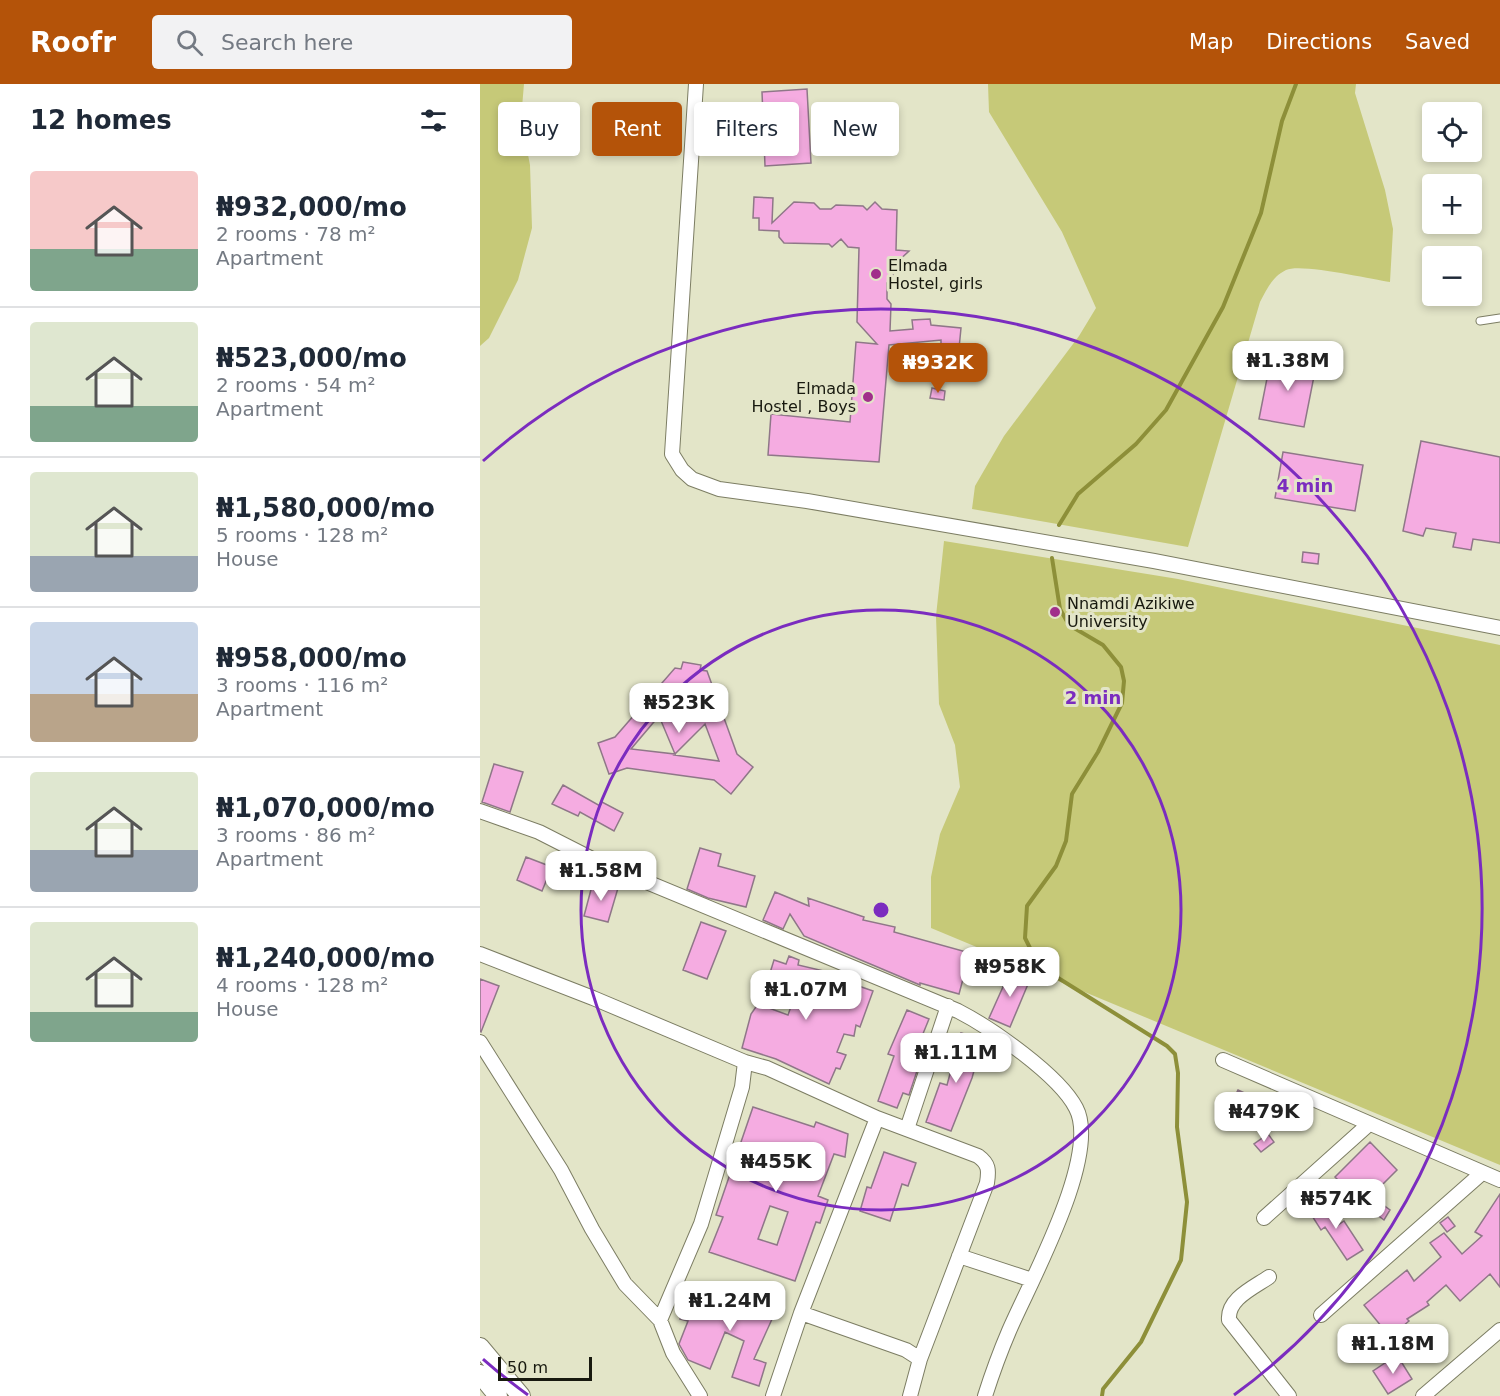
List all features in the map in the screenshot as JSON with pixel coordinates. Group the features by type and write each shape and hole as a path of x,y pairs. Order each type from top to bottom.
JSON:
{"street":[{"path":"696,84 672,454 682,470 692,479 719,489 807,501 1154,561 1500,628"},
{"path":"480,811 539,832 596,861 948,1006 988,1026 1054,1078 1077,1109 1083,1134 1070,1190 1008,1334 986,1396"},
{"path":"480,954 525,974 594,998 745,1062 767,1068 877,1118 978,1156 986,1162 989,1171 987,1183 920,1359 910,1396"},
{"path":"907,1129 948,1006"},
{"path":"480,1042 561,1170 592,1229 625,1284 660,1320 673,1353 699,1396"},
{"path":"1223,1060 1500,1180"},
{"path":"660,1320 701,1224 742,1087 745,1062"},
{"path":"773,1396 801,1313 877,1118"},
{"path":"1264,1218 1369,1124"},
{"path":"1321,1315 1482,1173"},
{"path":"958,1256 1032,1280"},
{"path":"1269,1278 1235,1301 1228,1312 1229,1320 1289,1396"},
{"path":"801,1313 906,1350 920,1359"},
{"path":"1431,1394 1500,1330"},
{"path":"480,1347 521,1396"},
{"path":"480,1374 498,1396"}],"lane":[{"path":"1480,321 1500,318"}],"green space":[{"path":"480,84 524,84 522,102 498,102 498,156 528,156 532,228 518,280 489,338 480,346"},
{"path":"988,84 1356,84 1355,93 1385,190 1393,229 1390,282 1294,268 1281,273 1270,284 1260,302 1188,547 972,509 975,486 1004,436 1079,336 1096,308 1062,232 989,112"},
{"path":"944,541 1178,579 1500,645 1500,1165 931,928 931,877 940,834 960,787 955,745 939,704 936,616"}],"building":[{"path":"807,89 811,163 765,166 765,156 799,156 799,102 762,102 762,92"},
{"path":"754,197 773,198 772,223 794,202 814,203 820,209 831,209 836,205 863,206 867,210 875,202 882,209 897,210 896,250 909,251 893,266 893,283 887,283 887,299 891,304 890,331 913,329 912,320 930,319 931,325 961,328 956,379 940,376 944,348 941,348 941,340 889,345 879,462 768,455 771,414 850,422 856,342 877,344 857,322 859,248 848,247 841,239 832,247 829,244 784,243 779,237 779,231 759,230 759,218 753,218"},
{"path":"1271,358 1316,366 1304,427 1259,419"},
{"path":"932,388 945,391 944,400 930,398"},
{"path":"1421,441 1500,457 1500,543 1473,539 1471,550 1453,547 1456,533 1426,528 1423,536 1403,531"},
{"path":"1283,452 1363,465 1355,511 1275,498"},
{"path":"1303,552 1319,554 1318,564 1302,562"},
{"path":"683,662 701,665 700,670 707,671 737,754 753,767 731,794 714,780 627,768 609,774 598,743 615,737 675,668 681,669","holes":["659,716 675,754 631,749","705,724 719,761 674,755 675,754"]},
{"path":"494,764 523,772 510,812 482,802"},
{"path":"563,785 600,806 602,802 623,813 614,831 580,812 578,816 552,804"},
{"path":"700,848 721,854 718,866 755,876 746,907 708,898 687,889"},
{"path":"526,857 552,867 542,891 517,880"},
{"path":"593,882 618,888 608,922 584,916"},
{"path":"775,892 809,906 808,898 864,917 863,920 895,927 894,932 970,953 959,994 920,983 920,985 804,936 790,914 783,929 763,920"},
{"path":"701,922 726,931 707,979 683,970"},
{"path":"789,956 799,960 798,965 824,971 824,978 827,979 823,990 845,997 850,983 873,991 860,1027 856,1025 854,1036 844,1034 837,1052 846,1055 840,1069 836,1068 829,1084 776,1059 742,1048 751,1014 758,1004 788,1015 795,995 766,986 774,960 786,964"},
{"path":"1011,969 1031,977 1010,1027 989,1018"},
{"path":"480,979 499,986 481,1032 480,1031"},
{"path":"907,1010 929,1019 909,1068 917,1071 909,1095 903,1093 897,1108 878,1101 894,1056 888,1054"},
{"path":"961,1033 983,1039 972,1078 951,1131 926,1122 940,1083 947,1085"},
{"path":"1238,1090 1264,1102 1251,1127 1226,1114"},
{"path":"753,1107 814,1127 816,1122 848,1134 845,1157 834,1154 818,1196 828,1200 820,1223 816,1222 795,1281 709,1252 723,1217 716,1215","holes":["770,1206 788,1212 777,1245 758,1239"]},
{"path":"1268,1134 1274,1142 1261,1152 1254,1144"},
{"path":"1370,1142 1397,1170 1371,1196 1390,1210 1384,1220 1361,1203 1335,1177"},
{"path":"884,1152 916,1163 908,1186 902,1184 890,1221 860,1211 867,1187 871,1188"},
{"path":"1500,1194 1500,1287 1490,1274 1460,1301 1446,1285 1427,1302 1429,1305 1407,1319 1409,1321 1390,1337 1364,1305 1407,1270 1414,1281 1441,1257 1430,1243 1444,1233 1462,1254 1482,1236 1475,1232"},
{"path":"1321,1199 1338,1225 1344,1221 1363,1250 1347,1260 1325,1227 1321,1230 1307,1208"},
{"path":"1448,1217 1455,1226 1447,1232 1440,1223"},
{"path":"754,1285 782,1297 754,1359 766,1363 759,1386 732,1377 744,1341 725,1332 710,1369 688,1360 679,1344 688,1321 680,1319 688,1298 739,1317"},
{"path":"1397,1355 1412,1379 1388,1394 1373,1371"}],"waterway":[{"path":"1059,525 1078,494 1136,444 1166,410 1223,307 1261,213 1282,121 1296,84"},
{"path":"1052,558 1060,609 1069,625 1103,645 1121,667 1124,681 1122,703 1098,752 1072,794 1066,841 1056,866 1027,906 1025,938 1039,966 1167,1046 1175,1054 1178,1073 1177,1127 1187,1202 1181,1260 1141,1342 1103,1389 1102,1396"}],"place":[{"name":"Elmada Hostel, girls","path":"876,274"},
{"name":"Elmada Hostel , Boys","path":"868,397"},
{"name":"Nnamdi Azikiwe University","path":"1055,612"}]}
